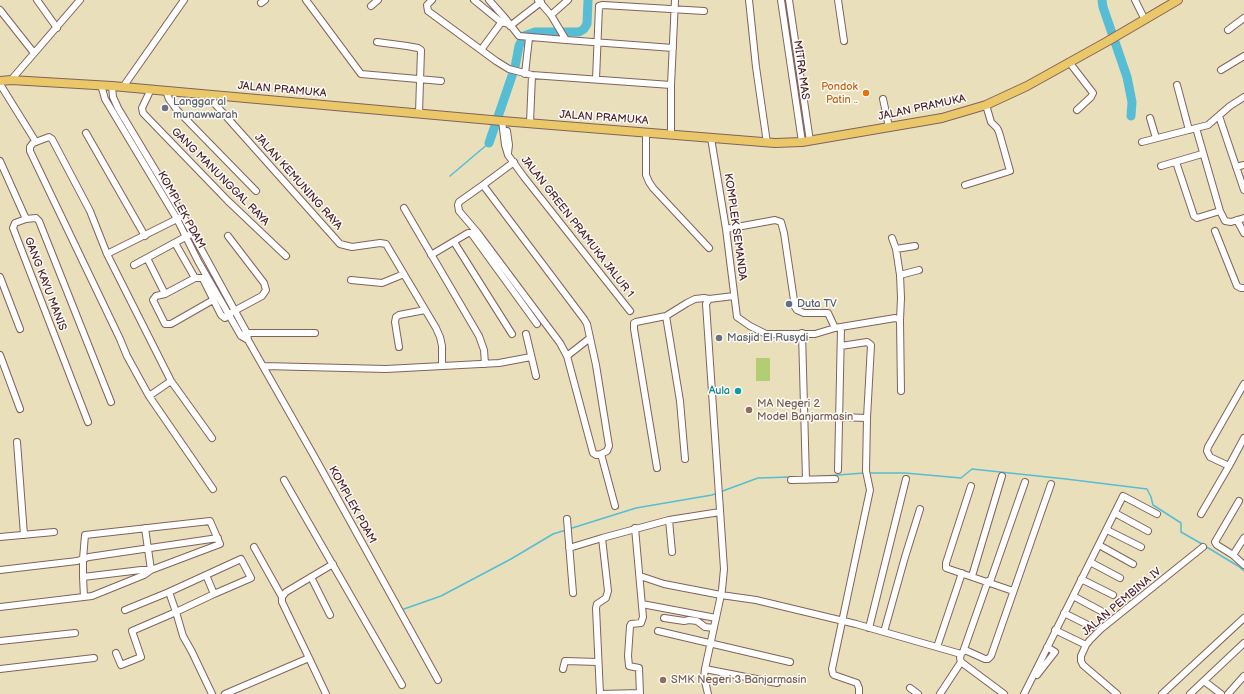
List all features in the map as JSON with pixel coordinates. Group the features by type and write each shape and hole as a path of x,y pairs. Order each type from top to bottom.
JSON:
{"main road":[{"name":"JALAN PRAMUKA","path":"0,82 11,80 101,85 500,121 767,143 806,142 942,118 986,105 1027,86 1178,0"}],"street":[{"path":"37,0 57,28"},
{"path":"11,80 80,0"},
{"path":"123,87 184,0"},
{"path":"306,0 361,74 441,81"},
{"path":"371,6 378,0"},
{"path":"432,0 427,5 428,10 509,69 532,75 671,85"},
{"path":"474,0 510,25 516,34 525,38 563,35 597,42 673,48"},
{"path":"489,0 503,20"},
{"path":"551,15 568,0"},
{"path":"639,0 639,7"},
{"path":"671,134 671,85 675,0"},
{"path":"749,0 756,67 767,143"},
{"name":"MITRA MAS","path":"781,0 788,49 806,142"},
{"name":"MITRA MAS","path":"789,0 796,48 806,142"},
{"path":"838,0 844,41"},
{"path":"1135,0 1145,20"},
{"path":"510,25 539,1 551,15 563,35"},
{"path":"596,79 599,6 704,11"},
{"path":"0,10 34,53"},
{"path":"1228,30 1244,18"},
{"path":"481,50 503,20"},
{"path":"522,73 525,38"},
{"path":"377,42 420,49 419,113"},
{"path":"788,49 796,48"},
{"path":"1221,70 1244,56"},
{"path":"1069,62 1093,92 1091,97 1077,110"},
{"path":"530,123 532,75"},
{"path":"0,82 36,142"},
{"name":"KOMPLEK PDAM","path":"101,85 105,99 176,219 185,237 263,366 438,680"},
{"path":"1177,85 1202,154 1220,211 1225,221 1231,222 1241,219 1244,233"},
{"name":"KOMPLEK PDAM","path":"112,86 113,96 118,108 183,216 232,313"},
{"name":"GANG MANUNGGAL RAYA","path":"151,90 142,108 143,113 228,201 286,256"},
{"path":"166,91 169,99 177,110 256,191"},
{"name":"JALAN KEMUNING RAYA","path":"207,95 337,242 344,246 352,247 380,243 386,244 440,334 442,346 442,365"},
{"path":"105,99 113,96"},
{"path":"1142,142 1208,125 1230,106 1244,98"},
{"path":"883,99 889,127"},
{"path":"965,185 1010,171 999,132 992,122 986,105"},
{"path":"1219,116 1244,190"},
{"path":"1150,118 1156,138"},
{"name":"JALAN GREEN PRAMUKA JALUR 1","path":"500,121 508,155 630,311"},
{"path":"646,132 646,175 649,182 708,248"},
{"path":"86,134 145,236"},
{"path":"212,438 171,382 107,254 90,211 52,139 48,137 30,145 30,151 127,356 149,396 213,489"},
{"name":"KOMPLEK SEMANDA","path":"711,138 726,229 738,319 766,334 802,333"},
{"path":"1161,166 1202,154"},
{"path":"0,161 26,218 36,218 39,221 111,402"},
{"path":"483,185 584,319 589,331 609,446 607,451 601,454 596,455 593,453 567,356 560,343 477,232 459,211 459,202 514,162"},
{"path":"1176,162 1194,216 1197,218 1220,211"},
{"path":"1236,167 1244,165"},
{"path":"162,195 168,191"},
{"path":"404,208 479,336 484,350 485,364"},
{"path":"107,254 183,216"},
{"name":"GANG KAYU MANIS","path":"26,218 15,223 13,228 88,422"},
{"path":"726,229 775,220 781,222 784,232 795,307 797,310 804,313 828,313 838,328 841,346 838,470"},
{"path":"1215,231 1237,286 1244,288"},
{"path":"134,265 192,233"},
{"path":"431,256 468,234 472,234 537,324"},
{"path":"213,300 171,324 166,324 163,322 153,302 155,297 165,294 195,278 202,278 222,317 225,318 262,296 265,293 266,287 228,236"},
{"path":"892,238 896,249 900,275 902,391"},
{"path":"454,242 512,334"},
{"path":"175,243 195,278"},
{"path":"896,249 915,246"},
{"path":"146,258 165,294"},
{"path":"900,275 919,270"},
{"path":"351,280 382,283 404,274"},
{"path":"0,277 20,329"},
{"path":"657,468 634,326 636,322 666,316 695,299 704,298 709,300 734,296"},
{"path":"708,694 704,677 705,669 721,595 724,569 707,324 706,304 709,300"},
{"path":"399,347 395,322 396,317 399,315 425,310"},
{"path":"666,316 680,401 685,458"},
{"path":"806,477 802,333 815,334 838,328 894,318 900,320"},
{"path":"244,334 316,333"},
{"path":"526,334 536,376"},
{"path":"567,356 590,338"},
{"path":"841,346 867,342 871,344 866,473 870,490 832,672 834,675 857,683 860,688 860,694"},
{"path":"0,355 20,409"},
{"path":"263,366 386,369 512,362 531,357"},
{"path":"149,396 171,382"},
{"path":"1229,466 1210,457 1207,451 1244,384"},
{"path":"839,417 867,418"},
{"path":"1201,514 1244,438"},
{"path":"17,442 24,535"},
{"path":"601,454 615,506"},
{"path":"972,576 1002,476"},
{"path":"792,480 806,477 835,479"},
{"path":"869,628 906,478"},
{"path":"284,480 402,685"},
{"path":"940,694 961,662 960,658 989,582 1024,482"},
{"path":"640,576 664,584 756,600 843,621 985,659 989,658 1051,484"},
{"path":"971,486 946,563 946,568 1013,590"},
{"path":"1024,694 1124,496 1157,514"},
{"path":"1239,501 1215,542 1244,565"},
{"path":"884,632 920,509"},
{"path":"570,548 635,528 669,520 720,512"},
{"path":"1115,513 1148,531"},
{"path":"567,519 573,593"},
{"path":"669,520 672,552"},
{"path":"0,607 84,597 92,596 144,575 151,570 220,544 210,521 85,535 83,559 84,597"},
{"path":"145,528 151,570"},
{"path":"602,538 608,591 606,598 597,604 596,608 600,694 640,694 639,668 630,666 628,656 630,626 631,624 643,621 635,528"},
{"path":"1107,530 1141,547"},
{"path":"0,537 54,532"},
{"path":"0,570 77,561 89,557 218,538"},
{"path":"1233,555 1244,538"},
{"path":"1099,545 1133,564"},
{"path":"254,547 282,598 282,602 326,694"},
{"name":"JALAN PEMBINA IV","path":"1117,694 1083,664 1081,656 1086,645 1101,629 1204,547"},
{"path":"116,653 121,665 141,657 132,631 251,578 240,559 169,592 124,610"},
{"path":"1090,562 1120,578"},
{"path":"282,598 286,592 333,564"},
{"path":"83,577 151,570"},
{"path":"937,647 962,573"},
{"path":"206,575 214,594"},
{"path":"311,577 330,615"},
{"path":"1081,579 1113,595"},
{"path":"169,592 183,636 212,694"},
{"path":"1073,596 1101,611"},
{"path":"642,604 716,618"},
{"path":"1064,613 1092,627"},
{"path":"664,618 697,621 705,627 714,628"},
{"path":"1162,694 1244,618"},
{"path":"1055,630 1086,645"},
{"path":"658,631 790,662"},
{"path":"0,641 75,632"},
{"path":"1190,694 1244,643"},
{"path":"1031,682 1055,652 1047,647"},
{"path":"0,669 94,658"},
{"path":"225,694 309,658"},
{"path":"563,669 565,661 598,662"},
{"path":"961,662 1004,694"},
{"path":"705,669 777,683"},
{"path":"1228,694 1244,676"},
{"path":"1204,681 1221,694"},
{"path":"910,688 918,694"}],"green space":[{"path":"756,358 770,358 770,381 756,381"}],"waterway":[{"path":"489,143 515,67 519,46 524,36 535,32 579,32 584,29 587,24 588,0"},
{"path":"1102,0 1103,7 1127,77 1132,102 1131,116"},
{"path":"450,176 489,143"},
{"path":"868,473 905,473 961,478 972,469 1147,489 1153,505 1181,523 1181,532 1202,544"},
{"path":"812,477 864,473"},
{"path":"720,492 758,478 790,477"},
{"path":"569,529 636,508 717,493"},
{"path":"404,609 441,596 511,559 553,534 566,530"},
{"path":"1205,546 1244,571"}],"place":[{"name":"Pondok Patin ..","path":"866,93"},
{"name":"Langgar al munawwarah","path":"165,108"},
{"name":"Duta TV","path":"789,304"},
{"name":"Masjid El Rusydi","path":"719,338"},
{"name":"Aula","path":"738,391"},
{"name":"MA Negeri 2 Model Banjarmasin","path":"749,410"},
{"name":"SMK Negeri 3 Banjarmasin","path":"663,680"}]}
